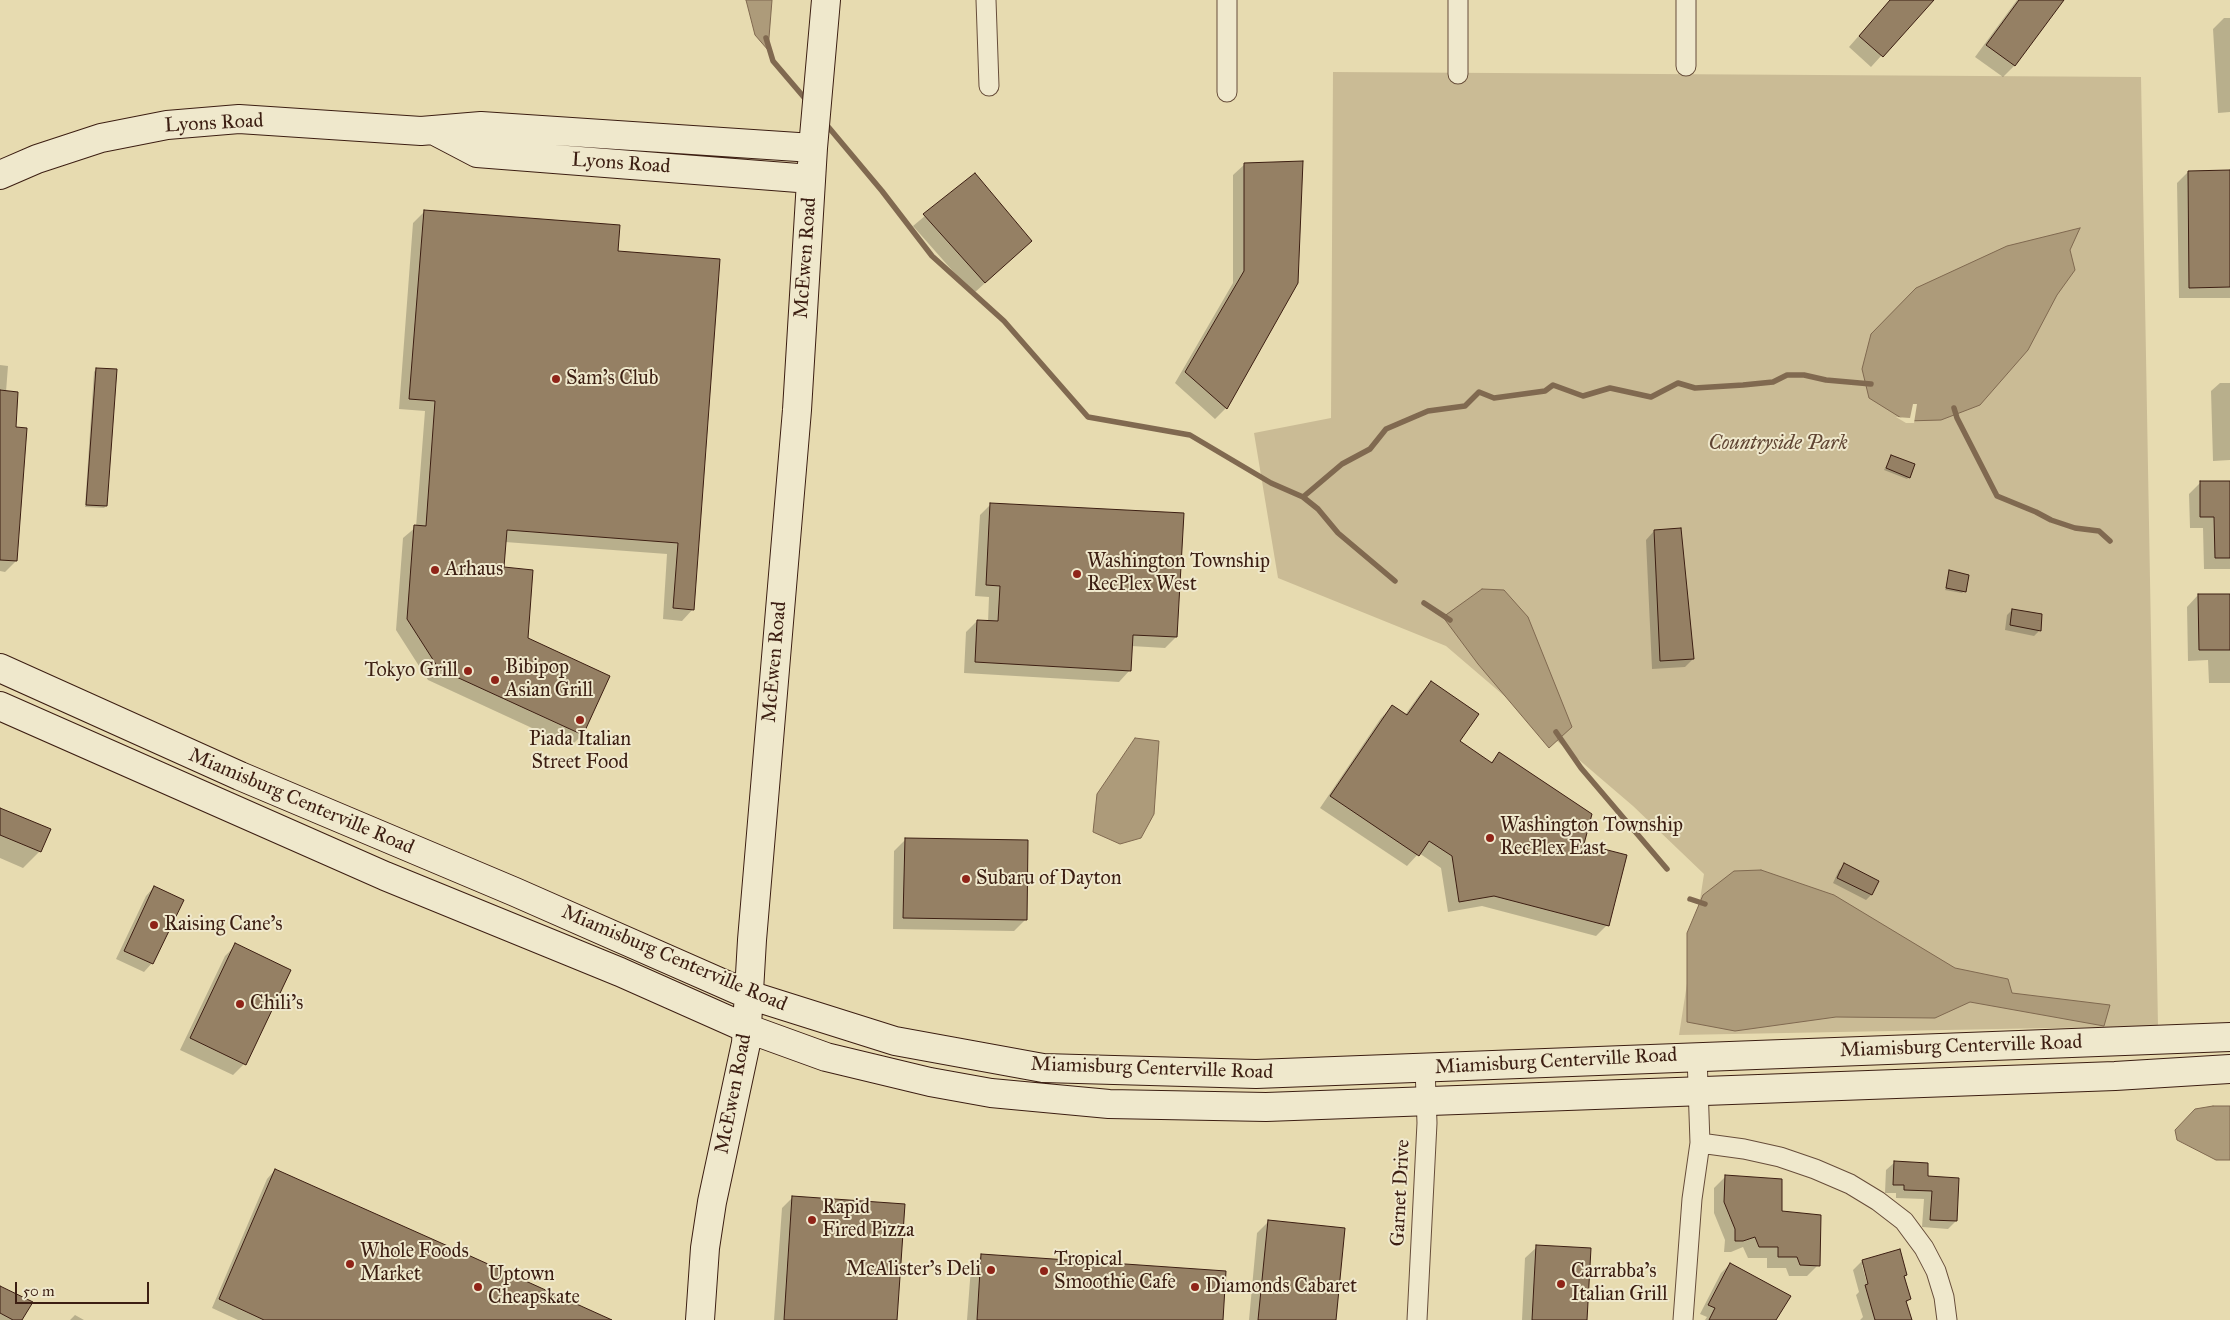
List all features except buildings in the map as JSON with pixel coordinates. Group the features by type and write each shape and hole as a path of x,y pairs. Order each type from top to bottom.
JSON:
{"main road":[{"name":"McEwen Road","path":"700,1320 706,1240 712,1202 742,1067 746,1028 796,418 813,148 826,0"},
{"name":"Lyons Road","path":"0,175 36,159 100,138 167,124 239,118 435,131 481,126 813,148"},
{"name":"Lyons Road","path":"435,131 477,153 811,179"},
{"name":"Miamisburg Centerville Road","path":"0,668 240,776 515,892 749,995 895,1041 1043,1068 1256,1074 2230,1037"},
{"name":"Miamisburg Centerville Road","path":"0,706 385,876 672,994 746,1028 826,1057 930,1082 1011,1096 1109,1104 1266,1107 2230,1069"},
{"path":"2031,1045 2033,1078"}],"street":[{"path":"986,0 989,86"},
{"path":"1227,0 1227,92"},
{"path":"1458,0 1458,74"},
{"path":"1686,0 1686,66"},
{"path":"1684,1320 1692,1199 1700,1143 1697,1056"},
{"name":"Garnet Drive","path":"1417,1320 1428,1100 1425,1068"},
{"path":"1700,1143 1744,1149 1806,1166 1850,1184 1878,1201 1904,1221 1924,1248 1936,1271 1944,1297 1947,1320"}],"green space":[{"name":"Countryside Park","path":"1333,72 2141,77 2158,1026 1679,1035 1704,874 1633,806 1446,646 1278,578 1254,433 1331,418"}],"shaded area":[{"path":"746,0 772,0 768,50 755,35"},
{"path":"2080,228 2070,250 2075,270 2057,295 2028,350 1980,405 1941,420 1906,421 1869,398 1862,369 1871,334 1916,288 2007,246"},
{"path":"1482,589 1504,590 1528,617 1572,727 1549,748 1478,664 1443,617"},
{"path":"1135,738 1159,741 1154,814 1141,838 1120,844 1093,832 1097,794"},
{"path":"1761,870 1834,895 1955,968 2008,979 2012,993 2110,1005 2104,1026 1970,1002 1935,1018 1836,1017 1735,1031 1687,1022 1687,933 1703,895 1734,871"},
{"path":"2230,1106 2230,1160 2216,1160 2177,1140 2175,1130 2195,1109"}],"pier":[{"path":"1913,404 1917,404 1914,423 1906,423 1896,417 1910,418"}],"waterway":[{"path":"766,38 773,61 808,102"},
{"path":"825,123 882,191 932,256 1004,321 1088,417 1190,435 1271,483 1303,497 1318,509 1338,533 1395,581"},
{"path":"1303,497 1342,464 1370,449 1386,429 1428,411 1465,406 1479,392 1494,398 1545,391 1553,385 1583,396 1610,388 1651,397 1678,383 1695,388 1743,385 1773,382 1787,375 1804,375 1826,380 1871,384"},
{"path":"1954,408 1957,418 1997,496 2051,520 2075,528 2099,531 2110,541"},
{"path":"1424,603 1450,620"},
{"path":"1556,732 1581,768 1667,869"},
{"path":"1690,899 1705,904"}],"place":[{"name":"Sam's Club","path":"556,379"},
{"name":"Arhaus","path":"435,570"},
{"name":"Washington Township RecPlex West","path":"1077,574"},
{"name":"Tokyo Grill","path":"468,671"},
{"name":"Bibipop Asian Grill","path":"495,680"},
{"name":"Piada Italian Street Food","path":"580,720"},
{"name":"Washington Township RecPlex East","path":"1490,838"},
{"name":"Subaru of Dayton","path":"966,879"},
{"name":"Raising Cane's","path":"154,925"},
{"name":"Chili's","path":"240,1004"},
{"name":"Rapid Fired Pizza","path":"812,1220"},
{"name":"Whole Foods Market","path":"350,1264"},
{"name":"McAlister's Deli","path":"991,1270"},
{"name":"Tropical Smoothie Cafe","path":"1044,1271"},
{"name":"Carrabba's Italian Grill","path":"1561,1284"},
{"name":"Uptown Cheapskate","path":"478,1287"},
{"name":"Diamonds Cabaret","path":"1195,1287"}]}
